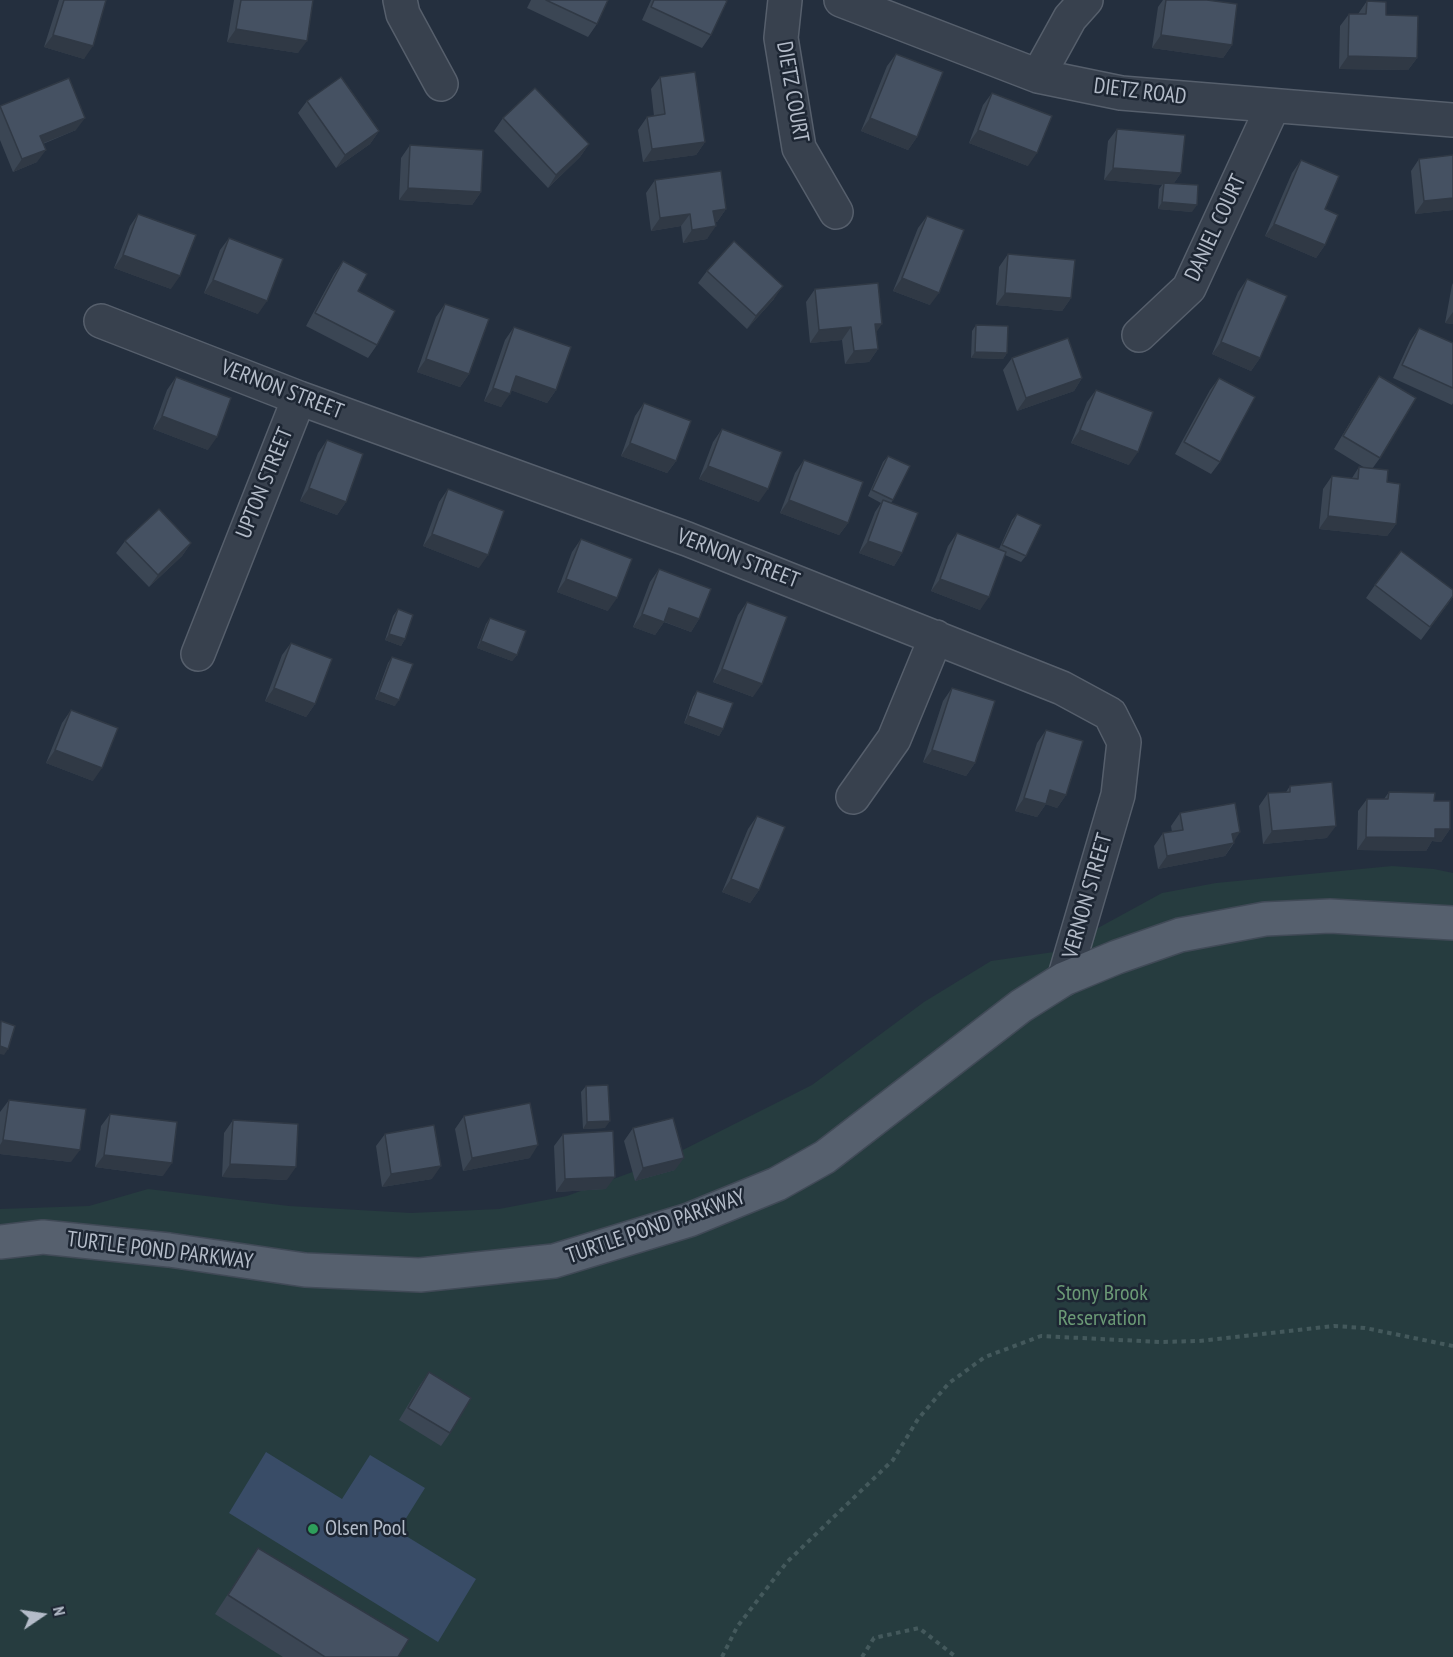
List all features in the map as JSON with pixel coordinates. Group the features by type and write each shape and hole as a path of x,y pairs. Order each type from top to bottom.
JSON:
{"main road":[{"name":"TURTLE POND PARKWAY","path":"0,1242 44,1238 169,1250 305,1270 420,1275 554,1261 688,1220 777,1184 825,1157 1021,1006 1064,979 1117,957 1180,936 1265,919 1330,916 1453,923"}],"street":[{"path":"400,0 403,14 441,84"},
{"name":"DIETZ COURT","path":"785,0 780,38 799,148 836,212"},
{"name":"DIETZ ROAD","path":"841,0 1038,76 1120,93 1453,120"},
{"path":"1038,76 1070,18 1086,0"},
{"name":"DANIEL COURT","path":"1139,335 1189,288 1273,106"},
{"name":"VERNON STREET","path":"101,321 299,398 687,539 1062,688 1110,714 1124,742 1118,795 1064,979"},
{"name":"UPTON STREET","path":"198,654 299,398"},
{"path":"853,797 894,739 936,637"}],"path":[{"path":"722,1657 737,1627 787,1562 893,1460 918,1419 949,1383 985,1357 1041,1336 1160,1342 1199,1341 1334,1326 1365,1328 1453,1346"},
{"path":"862,1657 874,1638 919,1628 956,1657"}],"green space":[{"name":"Stony Brook Reservation","path":"1392,866 1434,869 1453,873 1453,1657 0,1657 0,1209 89,1206 148,1189 289,1206 411,1213 499,1209 567,1196 657,1163 812,1085 924,1002 991,961 1054,952 1162,893 1216,883"}],"water":[{"path":"266,1452 342,1499 370,1455 425,1488 398,1531 476,1579 438,1642 229,1513"}],"building":[{"path":"64,0 106,0 93,46 53,35"},
{"path":"241,0 313,0 307,41 236,29"},
{"path":"546,0 608,0 597,24"},
{"path":"654,0 727,1 711,35 651,7"},
{"path":"1166,0 1207,0 1237,4 1232,45 1161,35"},
{"path":"1367,1 1386,2 1386,15 1418,16 1417,58 1348,56 1349,14 1366,14"},
{"path":"896,54 943,72 917,137 870,118"},
{"path":"695,72 705,142 652,149 647,117 665,114 660,77"},
{"path":"341,77 379,131 345,155 307,101"},
{"path":"69,78 85,118 40,136 46,150 22,159 0,106"},
{"path":"535,88 589,144 556,175 503,118"},
{"path":"992,93 1052,116 1037,153 978,130"},
{"path":"1117,129 1185,135 1181,173 1113,168"},
{"path":"410,145 483,150 481,192 408,188"},
{"path":"1453,155 1453,198 1424,201 1419,159"},
{"path":"1301,160 1339,176 1325,209 1338,215 1325,245 1274,224"},
{"path":"721,171 726,209 713,211 716,226 692,230 690,214 660,218 655,180"},
{"path":"1164,183 1198,185 1197,205 1162,202"},
{"path":"138,214 196,235 180,276 123,255"},
{"path":"927,216 964,230 939,293 902,278"},
{"path":"229,238 283,259 267,301 213,280"},
{"path":"734,241 783,286 756,316 707,271"},
{"path":"1008,254 1075,260 1071,298 1005,293"},
{"path":"343,261 367,274 358,291 395,311 377,345 315,313"},
{"path":"1247,279 1287,296 1260,358 1221,342"},
{"path":"878,283 882,324 875,324 878,349 854,351 851,327 819,330 815,289"},
{"path":"445,304 489,319 469,374 426,359"},
{"path":"976,325 1008,326 1007,353 975,352"},
{"path":"514,327 571,347 556,390 516,376 510,394 493,388"},
{"path":"1419,328 1453,343 1453,388 1402,365"},
{"path":"1068,338 1082,378 1026,398 1012,358"},
{"path":"1379,376 1416,398 1380,458 1343,436"},
{"path":"176,377 231,398 217,437 162,416"},
{"path":"1219,378 1255,397 1220,462 1184,442"},
{"path":"1096,390 1153,412 1138,452 1080,430"},
{"path":"644,403 691,421 676,461 630,443"},
{"path":"722,429 782,452 768,489 708,466"},
{"path":"327,440 363,454 346,502 309,488"},
{"path":"888,456 910,466 893,500 872,490"},
{"path":"804,460 863,482 848,523 789,500"},
{"path":"1359,467 1388,470 1387,482 1400,484 1396,524 1328,516 1332,476 1358,479"},
{"path":"448,489 504,511 488,555 432,534"},
{"path":"883,500 918,513 902,553 868,541"},
{"path":"159,509 191,543 158,575 125,541"},
{"path":"1017,514 1041,525 1026,556 1002,545"},
{"path":"957,533 1006,552 989,597 940,579"},
{"path":"581,539 632,559 617,598 566,579"},
{"path":"1401,551 1453,590 1453,596 1430,627 1375,585"},
{"path":"659,569 711,589 699,619 669,608 664,622 642,614"},
{"path":"747,602 787,617 762,684 722,669"},
{"path":"398,609 413,615 405,639 389,634"},
{"path":"490,618 526,631 517,655 481,641"},
{"path":"291,643 332,659 315,704 274,688"},
{"path":"392,657 413,664 399,700 379,692"},
{"path":"952,688 995,701 975,763 932,750"},
{"path":"697,691 733,703 723,729 688,716"},
{"path":"71,710 118,728 102,768 55,750"},
{"path":"1046,730 1083,741 1066,795 1050,790 1046,804 1024,798"},
{"path":"1332,782 1336,826 1272,831 1268,793 1290,792 1290,786"},
{"path":"1389,792 1435,793 1434,801 1450,801 1450,829 1435,829 1435,838 1366,837 1367,799 1388,799"},
{"path":"1235,803 1240,832 1232,834 1234,843 1167,856 1163,833 1183,830 1180,813"},
{"path":"757,816 785,827 759,890 731,879"},
{"path":"1,1021 15,1026 8,1049 0,1046"},
{"path":"608,1085 610,1121 587,1122 586,1086"},
{"path":"9,1100 86,1109 80,1150 3,1140"},
{"path":"530,1103 538,1145 472,1158 464,1116"},
{"path":"110,1114 177,1122 172,1163 104,1155"},
{"path":"673,1118 684,1158 643,1168 633,1128"},
{"path":"233,1120 298,1124 296,1167 230,1164"},
{"path":"434,1125 441,1166 391,1174 385,1134"},
{"path":"613,1131 615,1177 565,1179 563,1134"},
{"path":"429,1372 471,1398 450,1433 408,1408"},
{"path":"258,1548 409,1639 398,1657 325,1657 228,1595"}],"place":[{"name":"Olsen Pool","path":"313,1529"}]}
